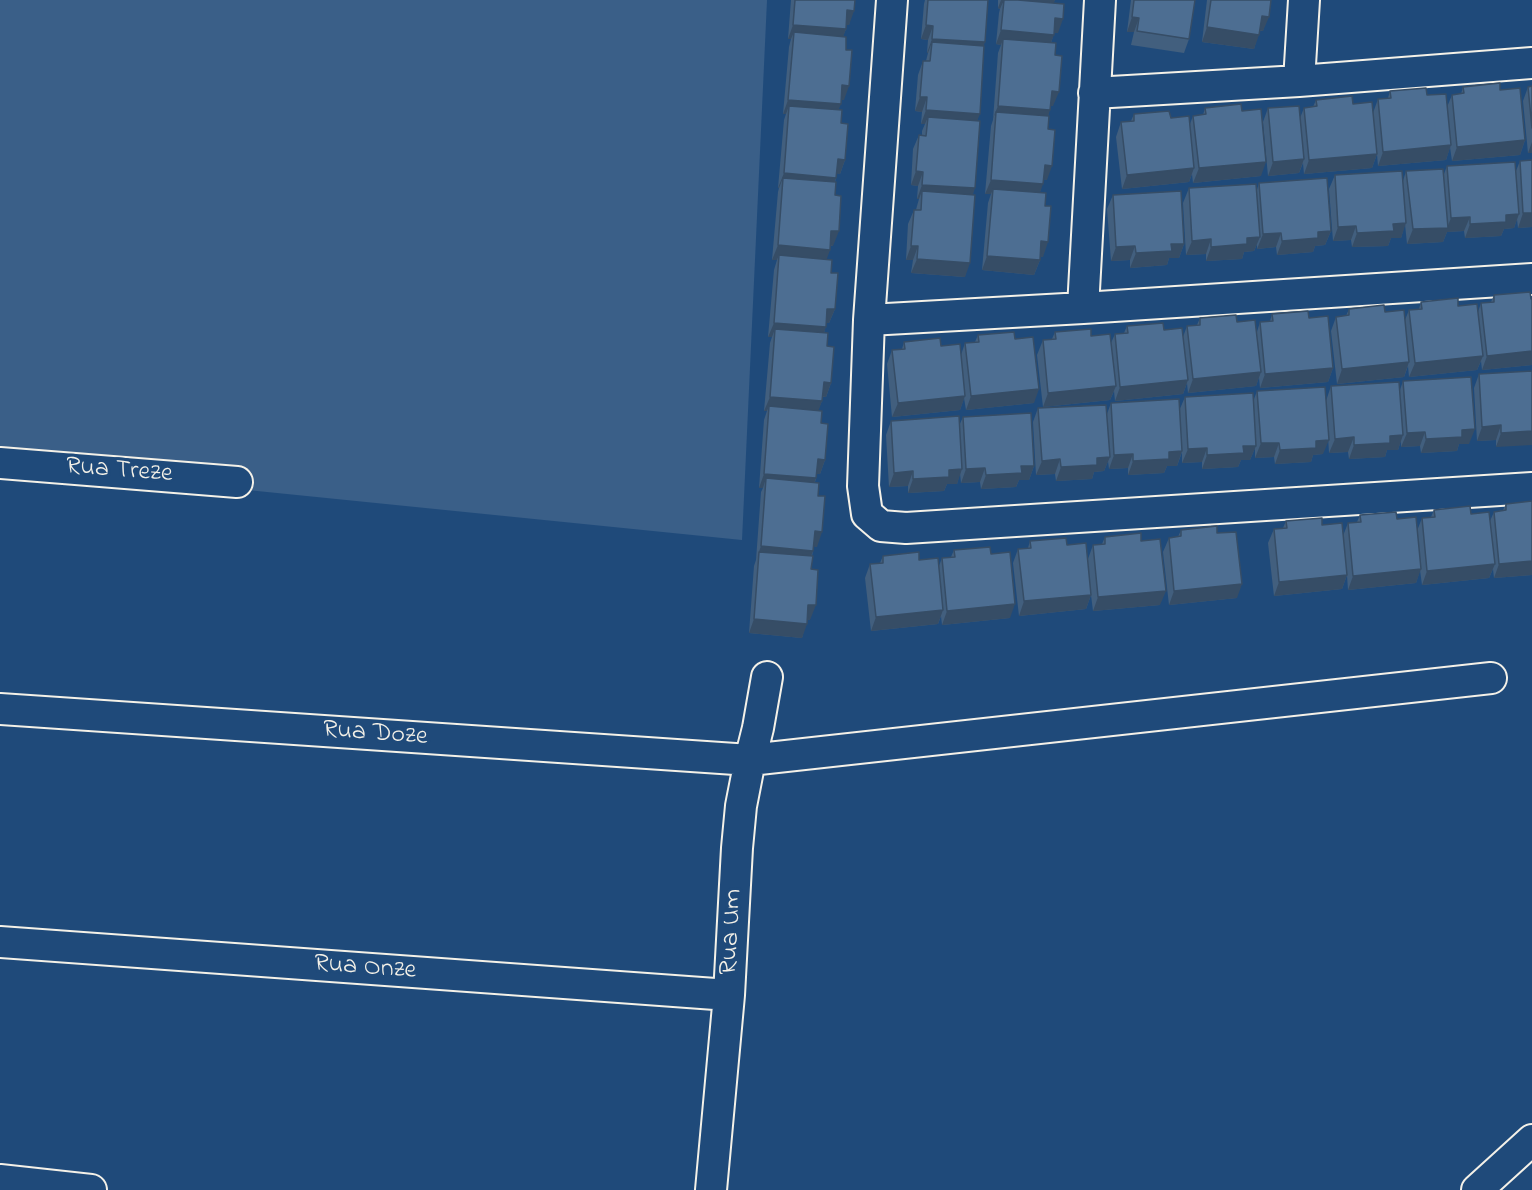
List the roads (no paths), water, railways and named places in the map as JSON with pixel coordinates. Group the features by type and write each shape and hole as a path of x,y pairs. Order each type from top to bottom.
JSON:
{"street":[{"path":"892,0 869,320 863,486 867,514 881,526 906,528 1532,488"},
{"path":"1083,308 1100,0"},
{"path":"1299,81 1304,0"},
{"path":"1095,93 1299,81 1526,60"},
{"path":"869,320 1532,279"},
{"name":"Rua Treze","path":"0,463 237,482"},
{"name":"Rua Um","path":"711,1190 729,995 741,806 767,677"},
{"name":"Rua Doze","path":"0,709 750,760 1491,678"},
{"name":"Rua Onze","path":"0,942 729,995"},
{"path":"1478,1190 1532,1140"},
{"path":"0,1180 91,1190"}]}
